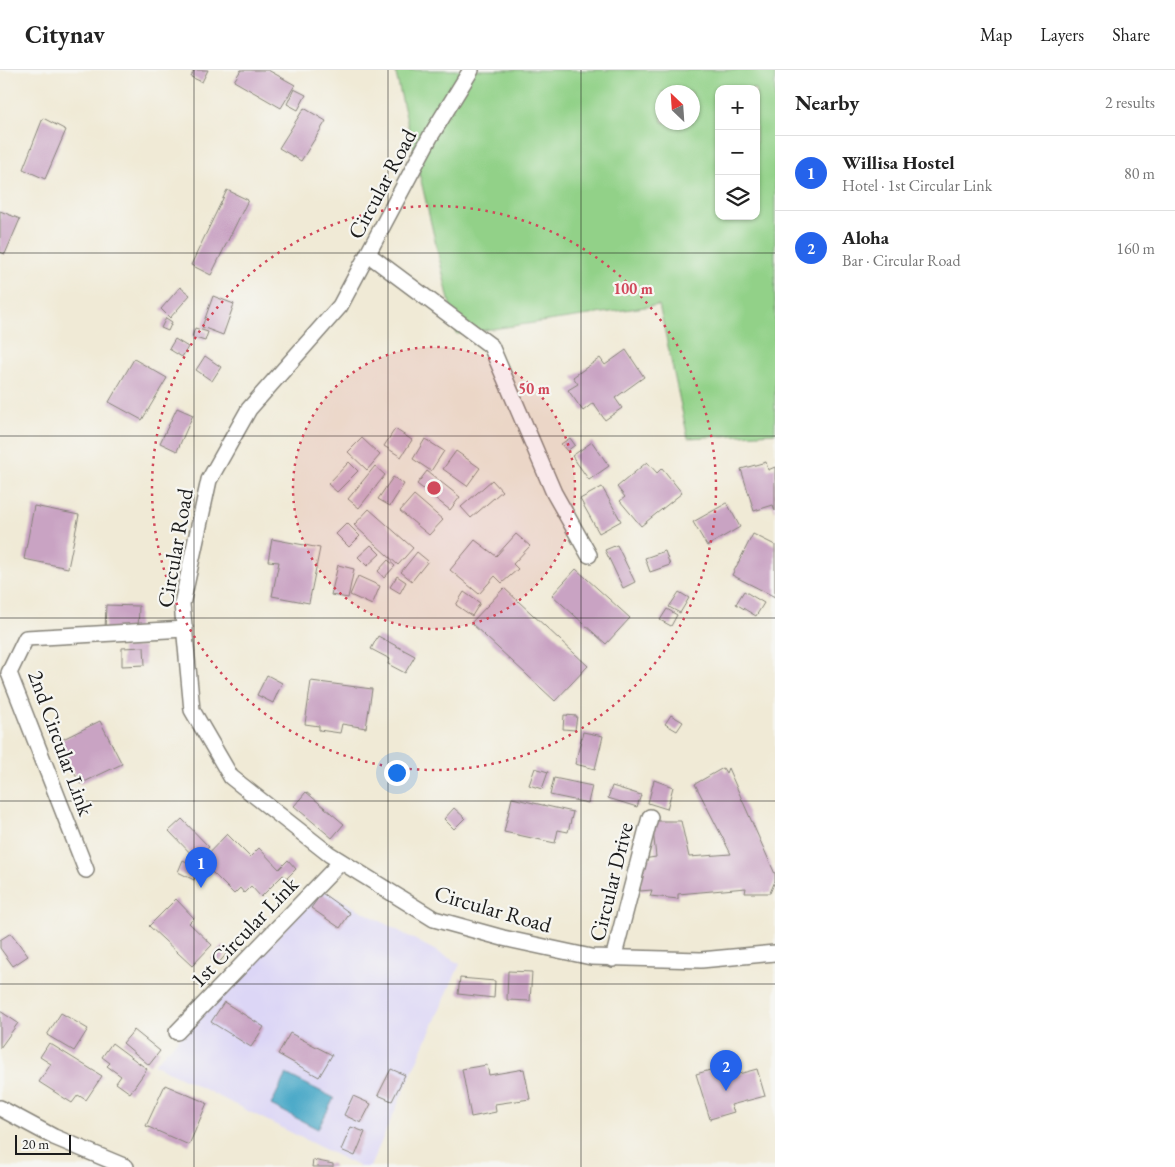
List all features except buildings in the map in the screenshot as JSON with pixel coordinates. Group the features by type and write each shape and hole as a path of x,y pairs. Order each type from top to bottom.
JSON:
{"street":[{"name":"Circular Road","path":"471,70 430,137 369,256 340,306 249,409 209,480 182,604 192,710 231,777 341,862 434,919 503,938 591,957 701,960 775,953"},
{"path":"369,256 492,346 554,493 589,555"},
{"name":"2nd Circular Link","path":"86,870 9,672 26,638 185,629"},
{"name":"Circular Drive","path":"613,959 650,817"},
{"name":"1st Circular Link","path":"177,1032 341,862"},
{"path":"0,1108 54,1137 126,1167"}],"shaded area":[{"path":"323,890 460,964 370,1167 360,1167 154,1064"}],"green space":[{"path":"395,70 775,70 775,433 688,438 659,305 457,334"}],"water":[{"path":"286,1074 334,1098 318,1129 271,1105"}],"place":[{"name":"Willisa Hostel","path":"201,888"},
{"name":"Aloha","path":"726,1091"}]}
